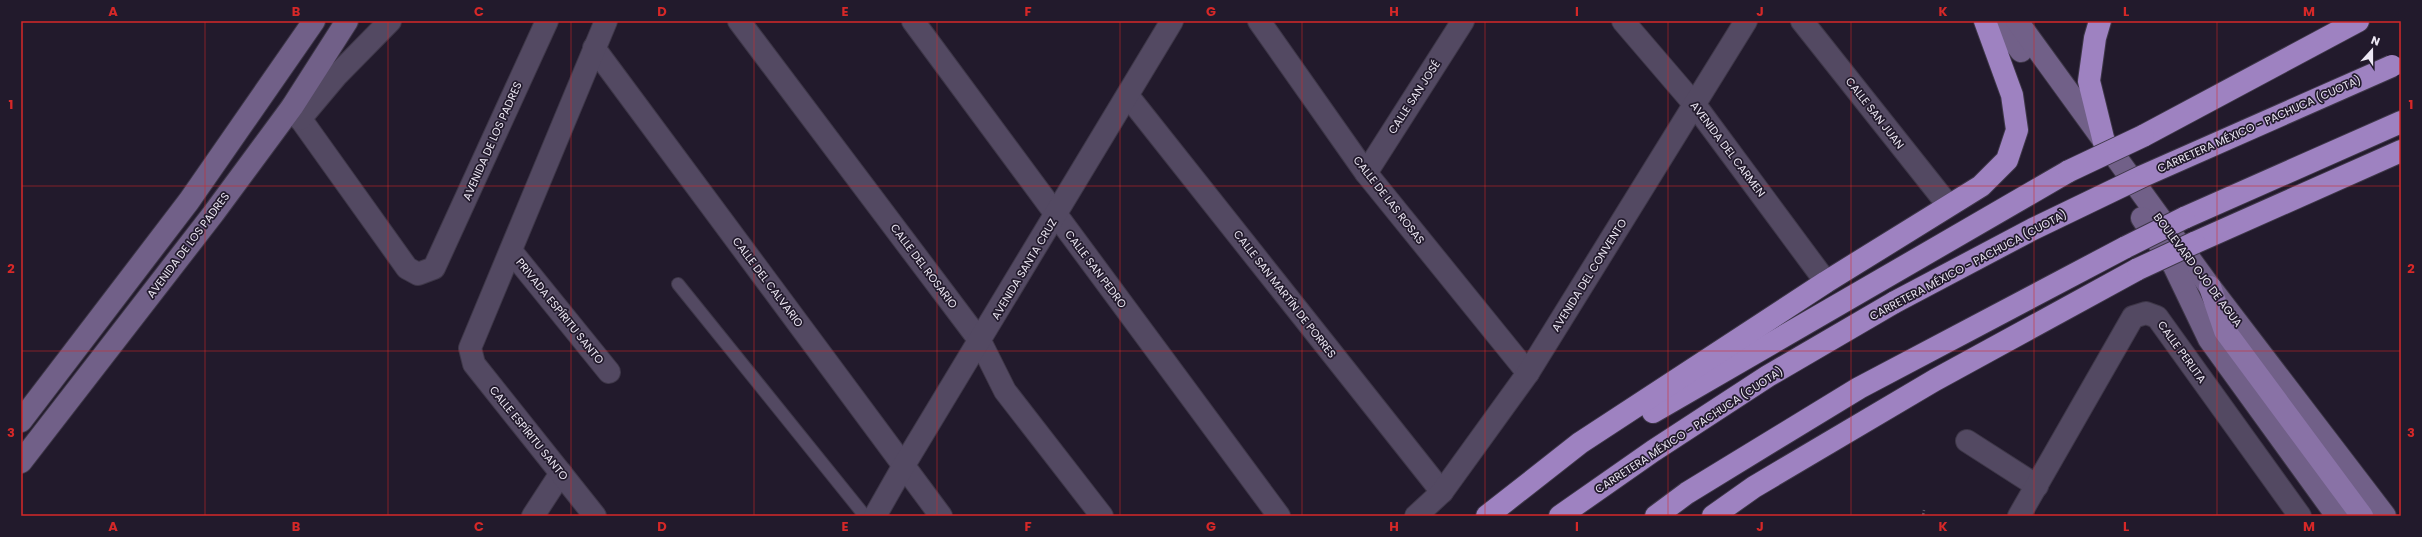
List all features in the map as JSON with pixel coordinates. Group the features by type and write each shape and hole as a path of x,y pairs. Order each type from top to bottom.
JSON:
{"highway":[{"path":"1487,516 1580,443 1826,282 1948,205 1981,186 2007,160 2017,130 2012,95 1985,21"},
{"path":"2100,21 2095,38 2089,80 2104,142"},
{"path":"1580,443 1645,416 2069,171 2143,136 2358,21"},
{"name":"CARRETERA MÉXICO - PACHUCA (CUOTA)","path":"1560,516 1653,451 1768,376 1895,302 2033,228 2143,176 2396,64"},
{"path":"1656,516 1687,493 1859,388 2184,218 2401,122"},
{"path":"1713,516 1754,487 1935,380 2138,269 2401,152"}],"main road":[{"path":"21,422 189,201 314,21"},
{"name":"AVENIDA DE LOS PADRES","path":"21,462 213,214 296,113 347,21"},
{"name":"BOULEVARD OJO DE AGUA","path":"1998,21 2095,148 2174,266 2209,338 2337,516"},
{"name":"BOULEVARD OJO DE AGUA","path":"2017,21 2210,287 2385,516"},
{"path":"2210,287 2225,331 2362,516"}],"street":[{"path":"296,113 337,75 390,21"},
{"name":"AVENIDA DE LOS PADRES","path":"296,113 407,268 418,274 434,268 547,21"},
{"path":"511,251 606,21"},
{"name":"CALLE DEL ROSARIO","path":"739,21 980,341 1005,391 1102,516"},
{"name":"CALLE SAN PEDRO","path":"913,21 1280,516"},
{"name":"AVENIDA SANTA CRUZ","path":"875,516 904,465 1172,21"},
{"name":"CALLE DE LAS ROSAS","path":"1259,21 1366,173 1528,373"},
{"name":"CALLE SAN JOSÉ","path":"1366,173 1463,21"},
{"name":"AVENIDA DEL CARMEN","path":"1623,21 1695,105 1826,282"},
{"name":"AVENIDA DEL CONVENTO","path":"1416,516 1442,492 1528,373 1746,21"},
{"name":"CALLE SAN JUAN","path":"1802,21 1948,205"},
{"name":"CALLE DEL CALVARIO","path":"594,48 941,516"},
{"name":"CALLE SAN MARTÍN DE PORRES","path":"1128,96 1442,492"},
{"name":"CALLE ESPÍRITU SANTO","path":"511,251 470,348 474,364 595,516"},
{"name":"PRIVADA ESPÍRITU SANTO","path":"511,251 609,372"},
{"name":"CALLE PERLITA","path":"2019,516 2133,317 2146,313 2157,317 2300,516"},
{"path":"1968,441 2036,486"},
{"path":"533,516 561,473"}],"lane":[{"path":"678,284 865,516"}],"path":[{"path":"1923,516 1924,510"}]}
